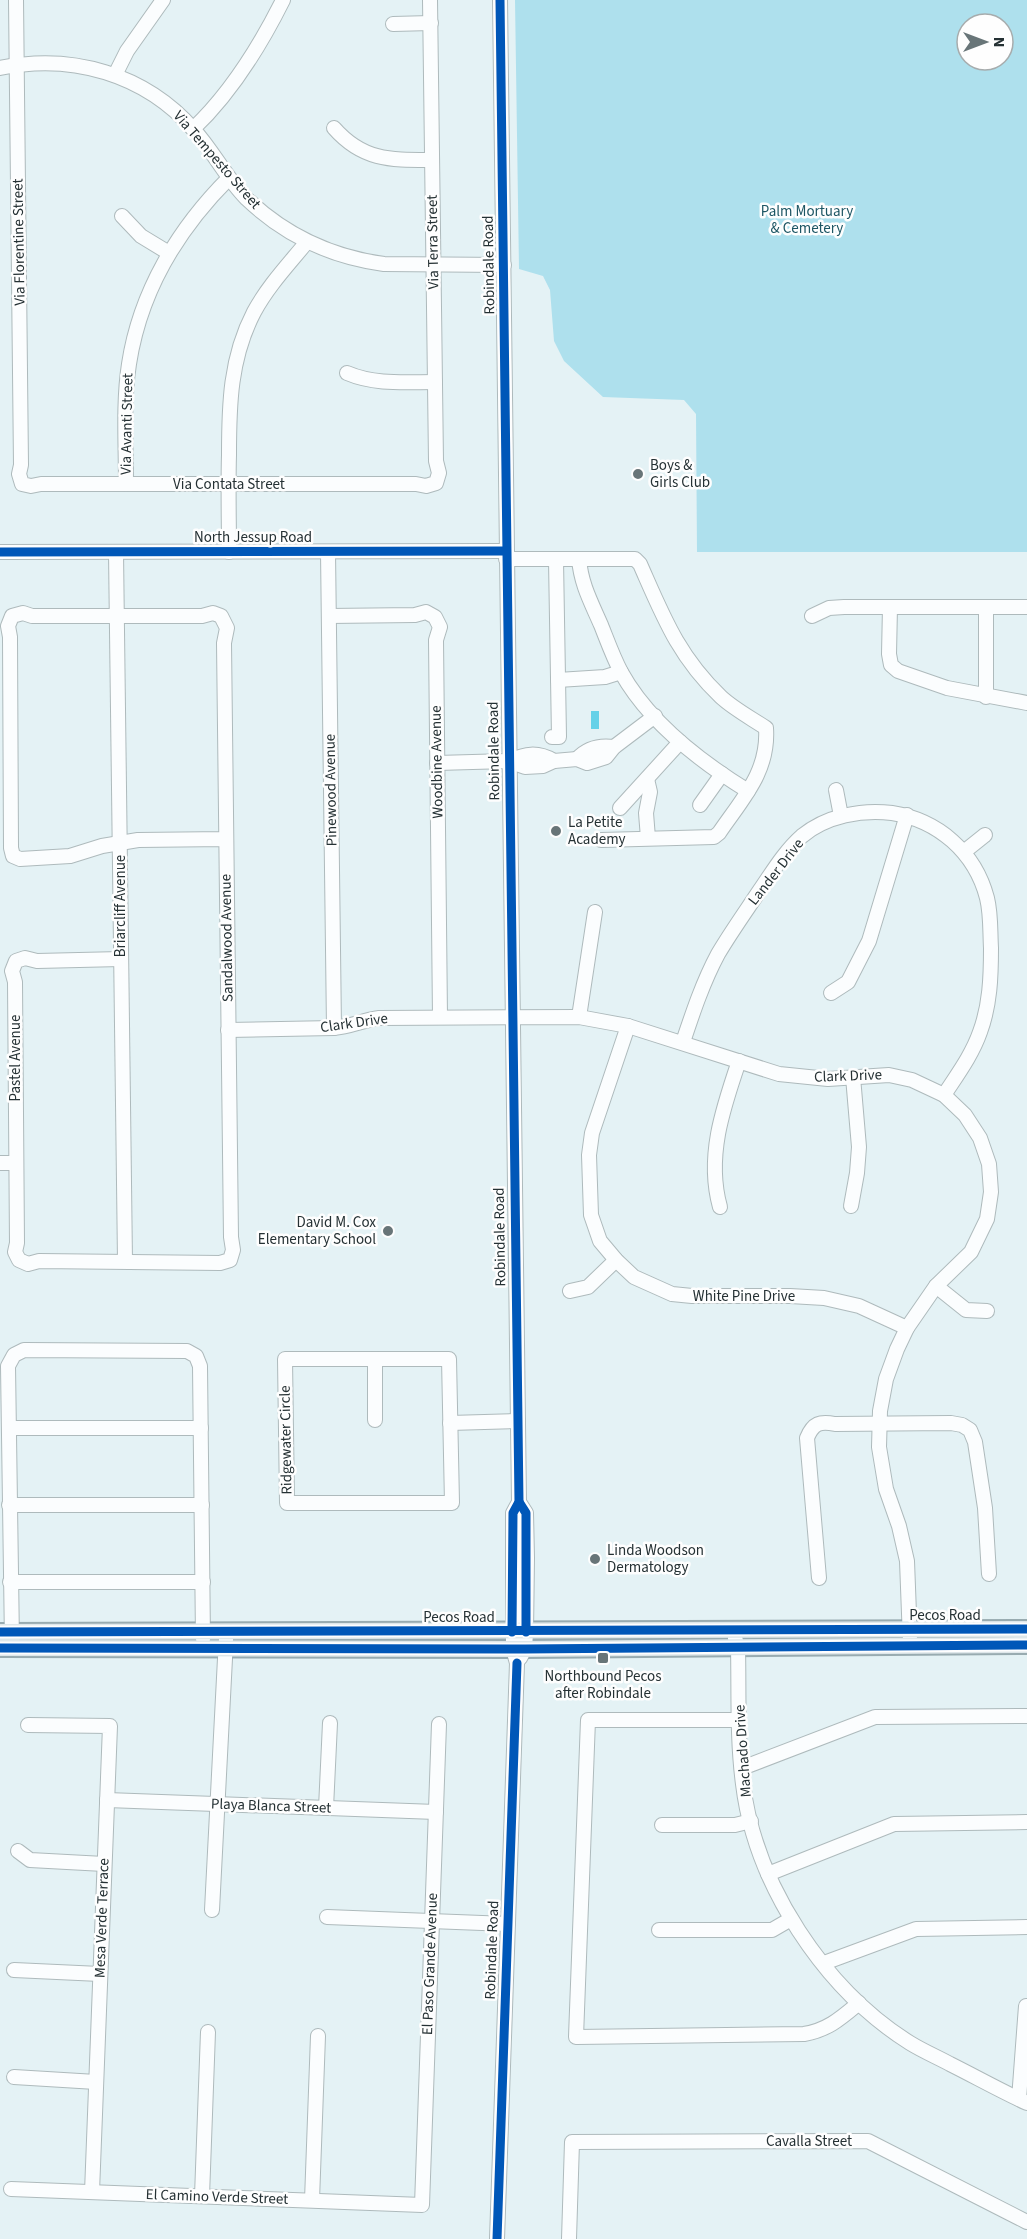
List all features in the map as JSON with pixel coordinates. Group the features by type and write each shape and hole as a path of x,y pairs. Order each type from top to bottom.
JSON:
{"main road":[{"name":"Pecos Road","path":"226,1640 347,1648 519,1645 738,1647 1027,1629"},
{"name":"Pecos Road","path":"6,1640 226,1640 386,1633 519,1645 732,1631 1027,1645"},
{"path":"347,1648 369,1640 384,1639 386,1633"}],"street":[{"name":"Via Florentine Street","path":"16,0 21,465 19,474 22,484"},
{"path":"115,75 127,51 163,0"},
{"path":"193,129 243,68 283,0"},
{"name":"Via Terra Street","path":"430,0 436,461 439,473 436,483"},
{"name":"Robindale Road","path":"497,2239 526,1513 519,1502 500,0"},
{"path":"393,24 431,23"},
{"name":"Via Tempesto Street","path":"0,68 42,62 85,66 115,75 157,96 177,112 211,149 229,178 260,211 306,243 325,251 366,262 504,265"},
{"path":"334,128 344,140 368,154 399,160 432,160"},
{"name":"Via Avanti Street","path":"126,484 126,393 129,365 143,310 169,253 194,216 229,178"},
{"path":"122,216 141,237 169,253"},
{"path":"229,552 229,403 233,369 238,350 254,312 266,292 306,243"},
{"path":"347,373 362,379 377,381 435,382"},
{"name":"Via Contata Street","path":"22,484 31,486 41,484 416,484 426,486 436,483"},
{"name":"North Jessup Road","path":"0,552 328,552 506,555 556,560 635,559 640,564 667,624 693,668 722,699 766,729 767,739 761,771 748,791"},
{"name":"Briarcliff Avenue","path":"116,552 125,1261"},
{"name":"Pinewood Avenue","path":"328,552 334,1028"},
{"path":"579,559 580,578 621,672 655,716 680,742 748,791 714,837 601,840"},
{"path":"552,737 559,737 556,560"},
{"path":"890,607 889,654 891,665 905,674 933,684 986,697 1027,703"},
{"path":"812,616 829,608 1027,607"},
{"path":"986,608 986,697"},
{"name":"Woodbine Avenue","path":"329,616 415,615 426,612 435,617 440,627 436,640 440,1017"},
{"name":"Sandalwood Avenue","path":"117,616 202,616 213,613 221,616 226,628 224,643 225,839 233,1250 230,1260 220,1263 125,1261"},
{"path":"117,616 32,616 23,614 12,616 8,626 10,637 11,848 13,856 20,859 70,856 120,842 138,840 225,839"},
{"path":"558,680 605,677 621,672"},
{"path":"437,763 508,761 525,754 543,754 554,761 577,759 587,763 606,757 614,747 655,716"},
{"path":"620,808 680,742"},
{"path":"700,805 722,774"},
{"path":"647,779 650,792 646,813 648,838"},
{"path":"836,790 841,816"},
{"name":"Lander Drive","path":"683,1042 701,990 717,955 778,863 803,836 841,816 881,811 908,815 938,830 965,851 978,873 987,898 990,921 991,980 988,1004 980,1033 964,1065 944,1095"},
{"path":"831,993 848,982 869,942 908,815"},
{"path":"965,851 985,835"},
{"path":"579,1017 595,912"},
{"name":"Pastel Avenue","path":"121,959 37,961 25,958 16,961 12,971 15,982 17,1243 15,1252 19,1260 28,1264 39,1261 125,1261"},
{"name":"Clark Drive","path":"228,1030 349,1027 379,1018 579,1017 628,1026 779,1074 804,1078 889,1075 912,1080 944,1095 965,1115 980,1138 989,1164 991,1192 987,1219 971,1252 936,1286 907,1328 886,1379 879,1447 886,1489 899,1526 907,1561 910,1638"},
{"name":"White Pine Drive","path":"628,1026 592,1133 589,1155 591,1215 600,1241 616,1260 634,1277 672,1294 825,1298 859,1306 907,1328"},
{"path":"720,1207 715,1189 716,1140 723,1109 739,1061"},
{"path":"851,1206 858,1173 859,1147 853,1077"},
{"path":"0,1163 16,1163"},
{"path":"570,1291 588,1287 616,1260"},
{"path":"936,1286 966,1310 987,1311"},
{"path":"6,1640 10,1582 8,1366 14,1354 24,1350 166,1350 188,1351 196,1356 200,1366 203,1640"},
{"name":"Ridgewater Circle","path":"285,1359 448,1359 450,1423 452,1503 287,1503 285,1359"},
{"path":"375,1359 375,1420"},
{"path":"450,1423 518,1421"},
{"path":"819,1578 807,1438 810,1429 822,1422 951,1423 962,1425 970,1430 975,1442 985,1508 989,1574"},
{"path":"9,1428 201,1428"},
{"path":"9,1505 202,1505"},
{"path":"10,1582 203,1582"},
{"name":"Machado Drive","path":"732,1631 738,1647 742,1768 753,1834 774,1890 800,1932 836,1979 859,2003 910,2043 1023,2101"},
{"path":"212,1910 226,1640"},
{"path":"742,1768 875,1717 1027,1716"},
{"path":"739,1720 588,1720 576,2037 804,2034 819,2032 834,2024 859,2003"},
{"path":"326,1808 330,1723"},
{"name":"El Paso Grande Avenue","path":"422,2205 439,1724"},
{"name":"Mesa Verde Terrace","path":"28,1725 110,1726 92,2192"},
{"name":"Playa Blanca Street","path":"107,1800 436,1812"},
{"path":"662,1825 735,1825 751,1821"},
{"path":"768,1874 894,1824 1027,1822"},
{"path":"18,1851 30,1860 104,1864"},
{"path":"327,1917 508,1924"},
{"path":"659,1930 772,1930 792,1918"},
{"path":"824,1963 916,1929 1027,1927"},
{"path":"14,1970 100,1974"},
{"path":"1023,2101 1026,2006"},
{"path":"202,2196 208,2032"},
{"path":"312,2200 318,2036"},
{"path":"14,2077 96,2082"},
{"name":"Cavalla Street","path":"569,2239 572,2142 868,2141 1027,2222"},
{"name":"El Camino Verde Street","path":"11,2189 422,2205"}],"green space":[{"name":"Palm Mortuary & Cemetery","path":"515,0 1027,0 1027,552 697,552 696,414 684,400 603,397 564,361 554,341 550,290 543,276 519,269"}],"water":[{"path":"591,711 599,711 599,729 591,729"}],"cycle path":[{"path":"500,0 519,1502 513,1513 512,1632"},
{"path":"0,552 506,551"},
{"path":"519,1502 526,1513 526,1632"},
{"path":"0,1632 1027,1629"},
{"path":"0,1648 525,1649 1027,1645"},
{"path":"497,2239 517,1663"}],"place":[{"name":"Boys & Girls Club","path":"638,474"},
{"name":"La Petite Academy","path":"556,831"},
{"name":"David M. Cox Elementary School","path":"388,1231"},
{"name":"Linda Woodson Dermatology","path":"595,1559"},
{"name":"Northbound Pecos after Robindale","path":"603,1658"}]}
